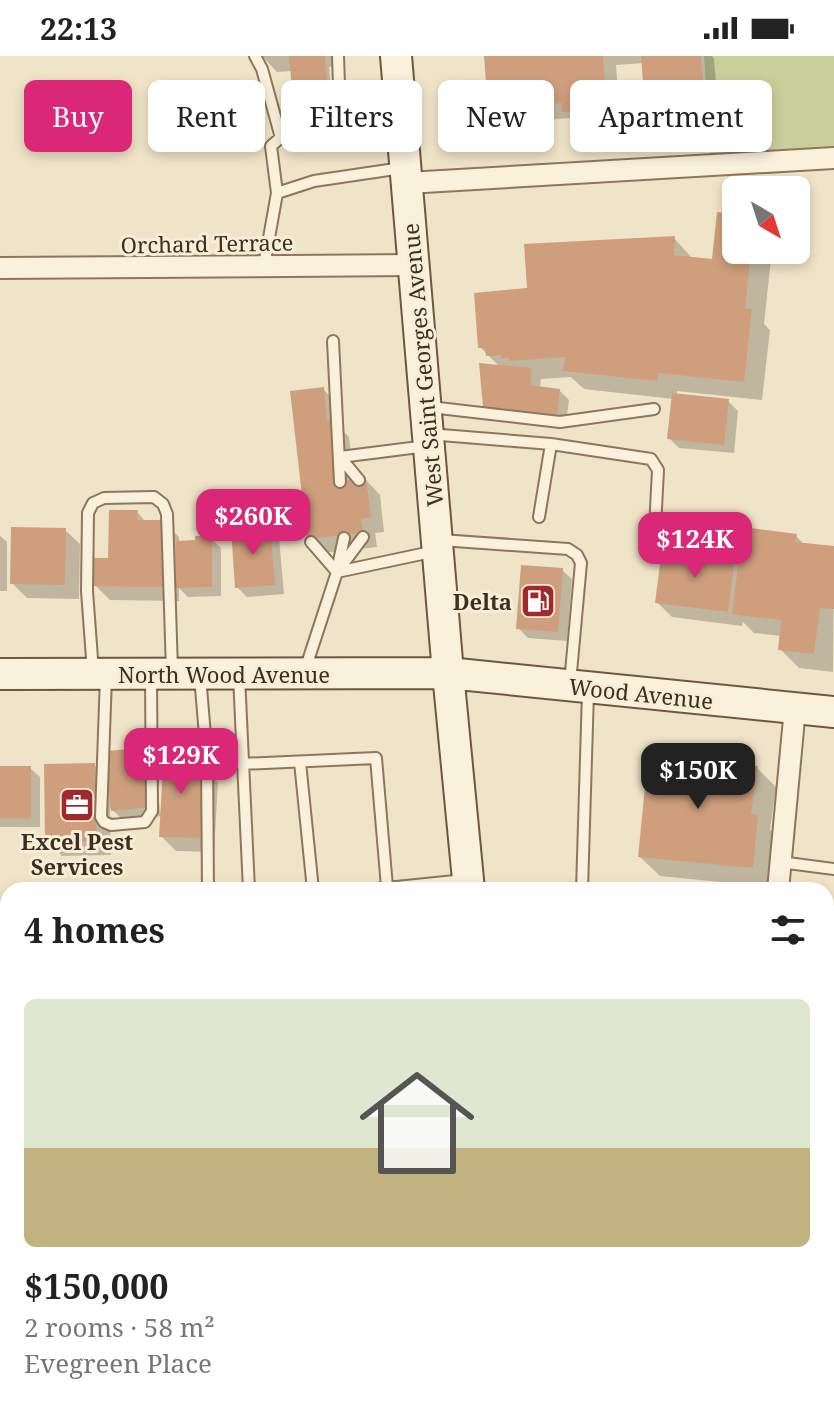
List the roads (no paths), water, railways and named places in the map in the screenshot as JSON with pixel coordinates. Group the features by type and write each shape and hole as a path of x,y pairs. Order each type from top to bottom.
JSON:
{"main road":[{"name":"West Saint Georges Avenue","path":"396,56 468,882"},
{"name":"North Wood Avenue","path":"0,674 448,673"},
{"name":"Wood Avenue","path":"448,673 834,712"}],"street":[{"path":"406,175 834,158"},
{"name":"Orchard Terrace","path":"0,268 414,265"},
{"path":"779,882 795,708"}],"lane":[{"path":"255,56 262,69 281,138 271,146 277,193 264,266"},
{"path":"338,56 339,80"},
{"path":"277,193 314,181 406,175"},
{"path":"333,341 340,482"},
{"path":"338,458 427,429 560,422 654,409"},
{"path":"427,429 651,459 658,470 655,528"},
{"path":"539,517 551,444"},
{"path":"338,458 359,480"},
{"path":"154,497 163,504 169,526 174,674 152,811 145,822 111,825 104,822 101,817 100,674 87,591 88,513 93,503 104,498 154,497"},
{"path":"337,572 363,537"},
{"path":"304,674 337,572 344,538"},
{"path":"311,542 337,572"},
{"path":"337,572 437,545 568,549 577,555 581,563 582,882"},
{"path":"174,674 207,759 208,882"},
{"path":"239,674 248,882"},
{"path":"241,764 376,758 387,882"},
{"path":"300,762 312,882"},
{"path":"780,862 834,869"}],"place":[{"name":"Delta","path":"538,601"},
{"name":"Excel Pest Services","path":"77,805"}]}
